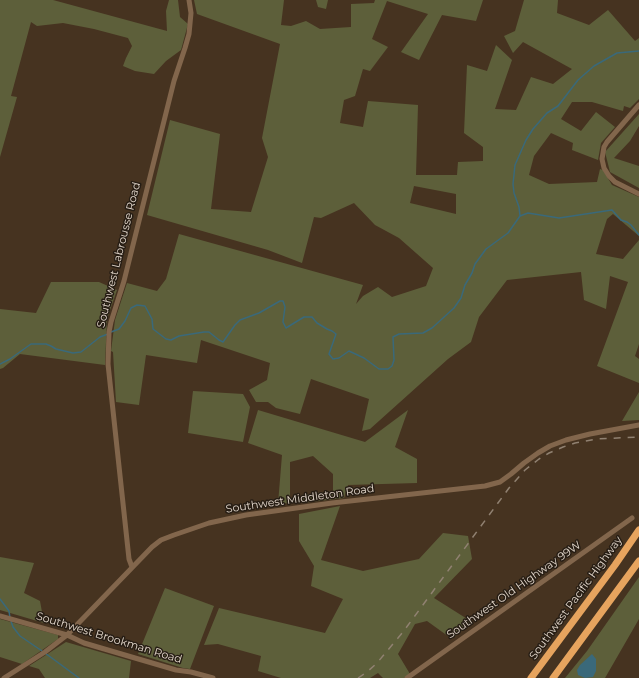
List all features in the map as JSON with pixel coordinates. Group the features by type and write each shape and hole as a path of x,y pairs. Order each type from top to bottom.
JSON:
{"highway":[{"name":"Southwest Pacific Highway","path":"531,678 615,565 639,530"},
{"path":"553,678 639,561"}],"street":[{"name":"Southwest Labrousse Road","path":"132,567 129,559 108,364 109,332 124,280 174,81 187,42 191,13 189,0"},
{"path":"639,105 607,142 604,147 602,159 604,168 615,182 639,194"},
{"name":"Southwest Middleton Road","path":"4,678 67,635 132,567 161,540 209,523 246,515 332,503 485,486 500,482 524,463 550,446 590,434 639,425"},
{"name":"Southwest Old Highway 99W","path":"407,678 632,518"},
{"name":"Southwest Brookman Road","path":"0,616 67,635 84,643 176,670 214,678"}],"green space":[{"path":"0,0 53,0 167,31 166,11 169,0 178,0 180,17 188,24 181,50 166,61 154,74 135,71 123,66 132,46 128,38 63,23 37,26 31,22 11,96 17,97 0,157"},
{"path":"194,0 284,0 281,25 291,26 306,21 320,29 351,27 351,4 374,3 375,0 483,0 476,21 442,15 419,60 401,52 428,14 387,1 372,39 388,47 370,71 363,69 355,96 344,100 340,123 363,127 368,101 418,105 416,175 457,175 458,162 483,161 483,147 464,133 467,65 487,71 496,45 512,60 495,109 516,110 531,77 553,84 572,69 523,42 513,53 504,36 515,31 524,0 558,0 557,13 589,25 608,10 635,41 639,38 639,99 630,108 624,106 623,111 592,102 572,102 561,119 581,131 596,112 615,127 601,143 598,160 572,150 573,143 551,133 534,156 529,175 549,184 597,182 600,169 603,170 612,185 639,197 639,236 613,214 607,219 596,254 623,259 639,240 639,344 635,356 639,359 639,383 597,366 628,282 610,276 606,309 584,300 581,272 507,280 479,317 471,342 448,359 370,429 362,431 369,399 311,379 300,414 276,408 268,402 256,402 249,390 267,380 270,363 201,340 197,363 146,355 139,405 116,402 113,352 111,351 115,320 127,283 157,291 166,279 179,234 363,285 356,304 363,296 378,287 392,297 426,286 433,268 399,238 375,225 354,203 321,218 314,217 302,263 268,250 147,215 170,120 220,134 211,209 251,212 268,157 262,138 280,44 197,14","holes":["414,186 456,194 456,214 410,203"]},
{"path":"316,0 328,0 326,9 318,7"},
{"path":"639,114 639,126 630,141 614,158 639,166 639,188 610,172 605,152"},
{"path":"51,282 99,282 117,290 107,319 105,365 20,354 0,369 0,309 36,313"},
{"path":"193,391 243,394 250,407 243,442 188,433"},
{"path":"639,392 639,420 622,421"},
{"path":"258,410 365,442 408,410 395,447 417,459 417,483 348,485 344,498 302,503 301,495 333,491 333,474 313,456 290,462 290,503 278,504 282,455 248,443"},
{"path":"340,506 321,560 363,571 419,559 443,533 468,536 472,559 434,598 472,622 452,639 427,621 415,624 398,654 410,674 404,678 383,678 378,673 370,678 281,678 258,671 261,656 218,644 204,645 219,608 325,633 343,599 311,586 314,566 299,541 299,514"},
{"path":"0,557 34,563 24,593 40,601 44,623 0,610"},
{"path":"639,577 639,619 605,678 565,678 587,651"},
{"path":"165,588 214,606 190,669 138,654"},
{"path":"0,619 58,635 58,639 22,664 0,657"},
{"path":"66,642 131,661 129,678 45,678 39,669 29,666"}],"water":[{"path":"592,654 596,659 596,671 593,677 585,678 578,675 577,670 580,665"}],"waterway":[{"path":"520,216 513,184 515,165 526,140 533,129 547,113 558,106 578,80 594,66 617,53 639,51"},
{"path":"111,332 119,329 125,321 131,308 137,305 145,306 152,319 153,329 166,339 171,340 179,336 209,332 223,342 240,320 259,313 280,301 283,301 285,307 283,322 286,328 304,317 312,317 317,323 336,334 329,354 333,359 339,358 349,351 364,358 379,369 388,369 392,366 394,360 393,337 399,334 423,333 432,328 454,308 461,298 465,285 475,264 486,249 508,233 520,216 528,213 559,218 612,210 621,220 631,225 639,235"},
{"path":"0,364 10,359 31,344 46,344 56,349 73,353 81,352 100,337 108,334"},
{"path":"0,599 9,611 10,618"},
{"path":"11,621 13,627 20,636 42,651"},
{"path":"45,653 79,678"}],"railway":[{"path":"358,678 377,663 403,632 509,488 525,470 549,453 575,443 597,439 639,437"}]}
